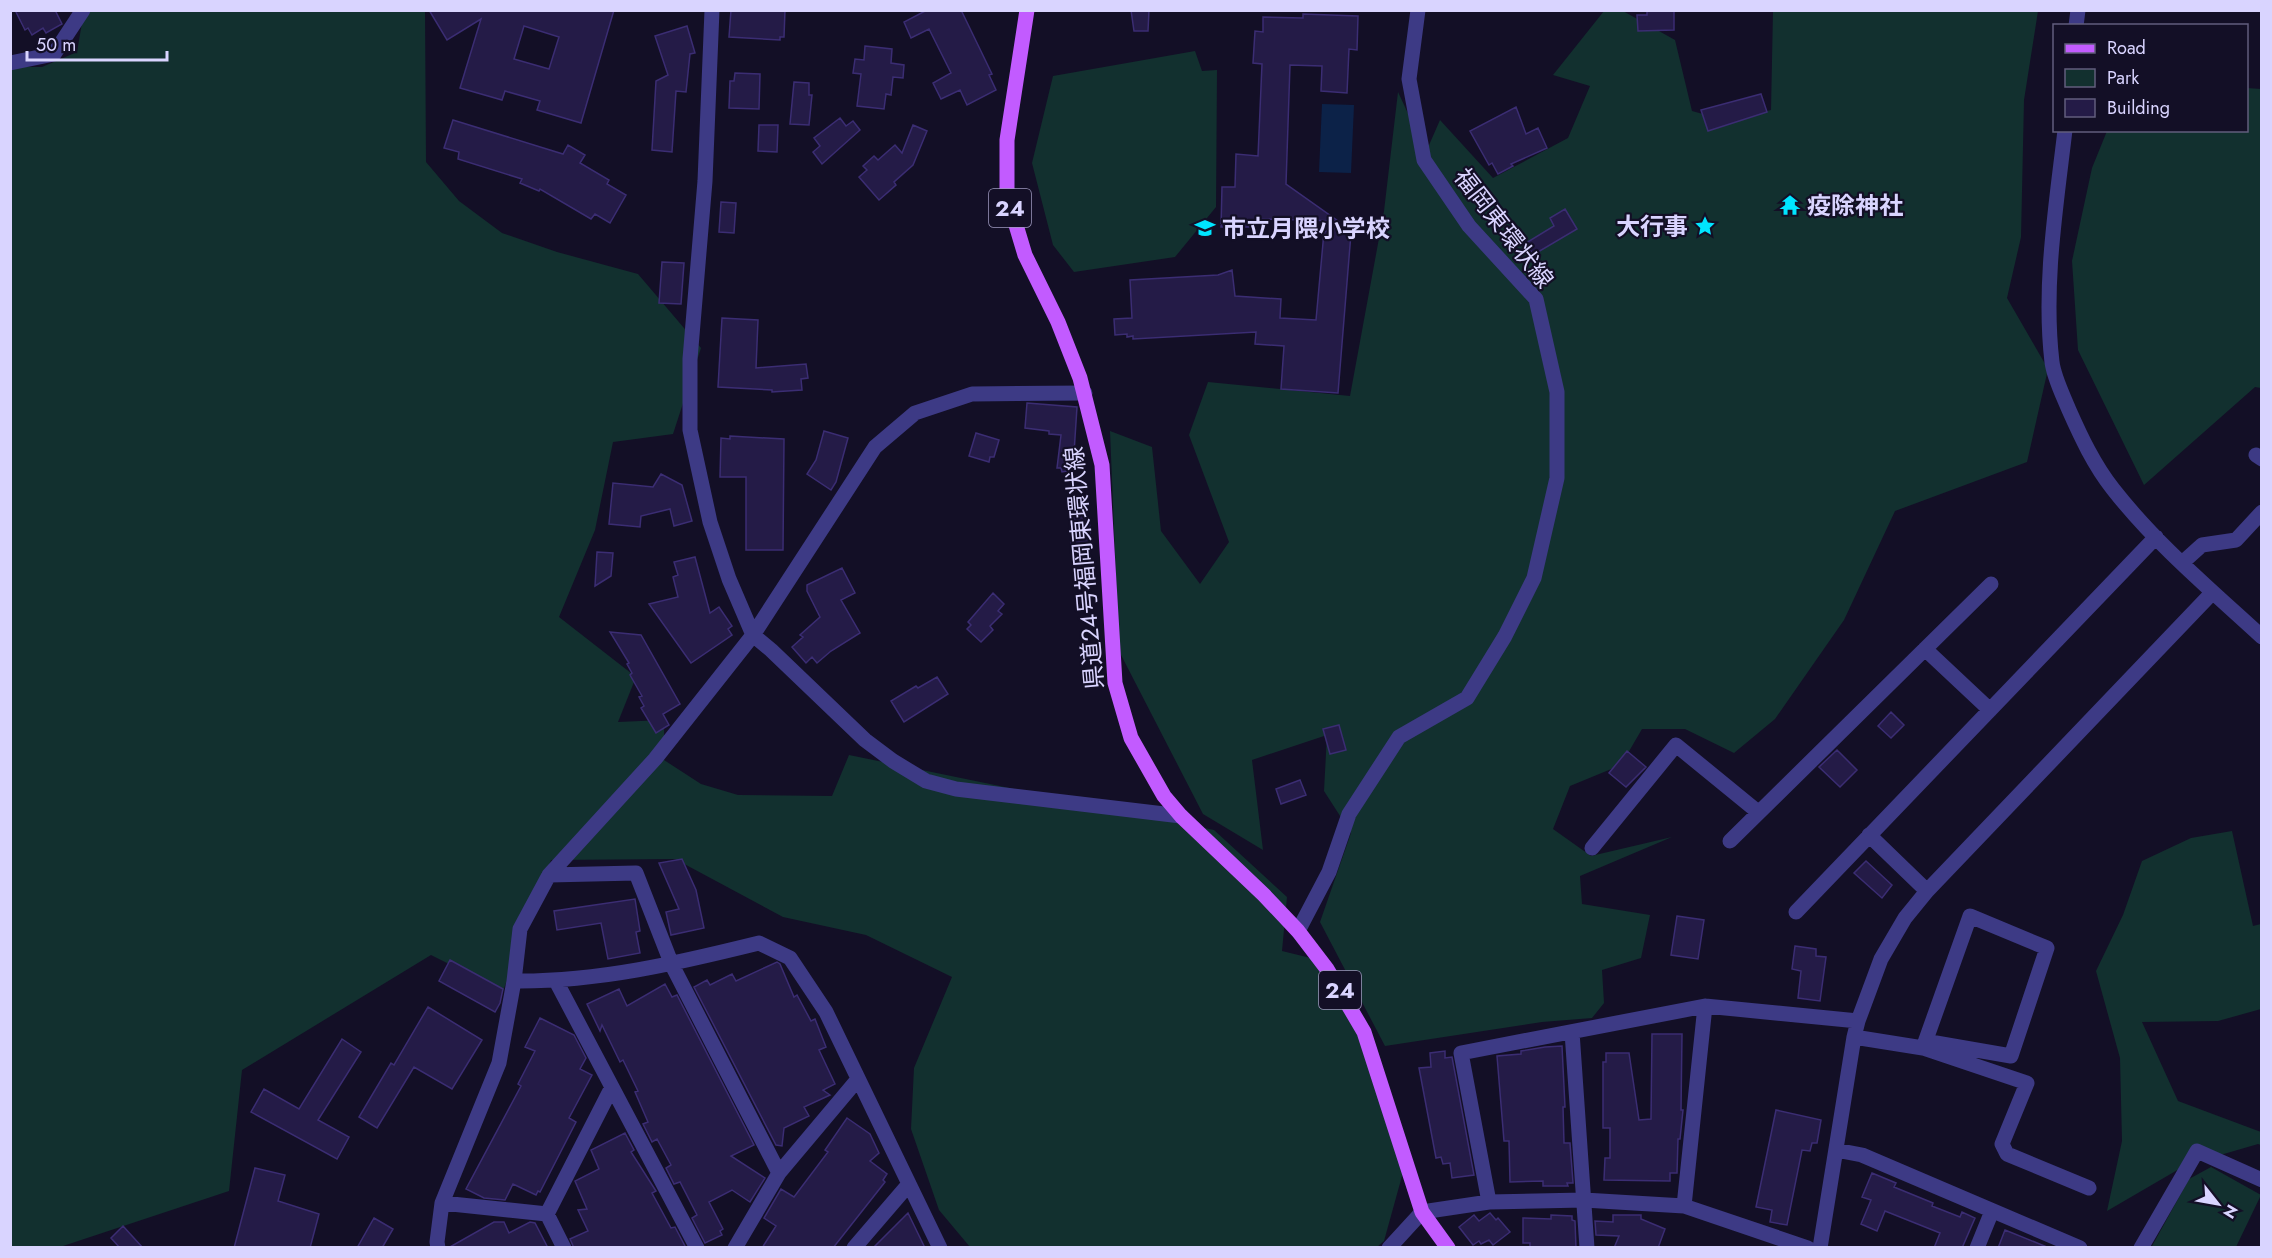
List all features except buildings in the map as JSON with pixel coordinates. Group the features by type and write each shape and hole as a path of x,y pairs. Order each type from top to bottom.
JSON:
{"main road":[{"name":"24","path":"1027,10 1007,140 1007,195 1025,255 1058,322 1085,393"},
{"name":"県道24号福岡東環状線","path":"1085,393 1102,465 1115,683 1131,738 1164,796 1181,816 1264,895 1298,931 1327,969 1364,1032 1422,1212 1448,1248"}],"street":[{"path":"10,63 54,54 83,10"},
{"path":"712,10 705,181 690,359 690,430 710,522 729,579 753,635 865,740 893,761 926,781 956,789 1181,816"},
{"name":"福岡東環状線","path":"1298,931 1329,872 1349,814 1399,736 1467,698 1505,636 1534,578 1557,478 1557,393 1536,298 1469,226 1424,160 1409,79 1418,10"},
{"path":"2065,132 2049,296 2052,365 2077,429 2092,458 2112,488 2156,537 2212,593 2262,637"},
{"path":"438,1248 442,1203 499,1063 514,981 520,928 549,875 655,759 753,635 875,447 915,413 972,394 1085,393"},
{"path":"2182,563 2202,545 2236,540 2262,512"},
{"path":"1796,912 2156,537"},
{"path":"1730,841 1991,584"},
{"path":"1820,1248 1858,1021 1881,959 1905,918 1927,891 2212,593"},
{"path":"1925,649 1990,710"},
{"path":"1592,848 1676,745 1758,812"},
{"path":"1869,835 1927,891"},
{"path":"549,875 636,873 672,965 779,1173"},
{"path":"1970,916 2048,948 2010,1056 1936,1043 1923,1048 1970,916"},
{"path":"514,981 556,981 672,965 759,943 790,958 826,1012 940,1248"},
{"path":"556,981 697,1248"},
{"path":"1490,1202 1461,1053 1705,1006 1858,1021"},
{"path":"1684,1206 1705,1006"},
{"path":"1572,1032 1587,1248"},
{"path":"1854,1037 1923,1048 2027,1083 2002,1144 2007,1154 2089,1188"},
{"path":"735,1248 779,1173 858,1079"},
{"path":"547,1214 612,1087"},
{"path":"1836,1150 1862,1155 2080,1248"},
{"path":"2141,1248 2197,1151 2262,1180"},
{"path":"854,1248 909,1184"},
{"path":"1389,1248 1422,1212 1490,1202 1584,1200 1684,1206 1808,1248"},
{"path":"442,1203 547,1214"},
{"path":"1977,1248 1992,1211"},
{"path":"547,1214 564,1248"}],"green space":[{"path":"84,11 425,11 426,162 459,201 502,233 557,252 638,274 701,348 673,434 613,442 595,530 559,617 636,677 618,722 664,720 664,760 701,784 738,795 832,796 849,755 1214,830 1287,897 1282,951 1331,963 1407,1158 1384,1241 1377,1247 970,1247 939,1210 911,1129 914,1068 952,977 866,935 783,917 675,859 551,860 503,991 431,955 242,1070 229,1191 60,1247 11,1248 11,67 42,67 77,52"},
{"path":"1604,11 1623,11 1675,40 1692,111 1728,121 1771,110 1773,11 2038,11 2024,100 2021,237 2007,298 2048,369 2027,462 1895,511 1844,620 1775,719 1734,753 1685,729 1642,729 1621,765 1570,786 1553,829 1591,856 1672,837 1580,876 1582,904 1650,915 1641,958 1602,970 1604,1003 1592,1018 1542,1022 1385,1046 1320,922 1351,833 1324,791 1327,735 1252,760 1263,850 1203,814 1119,651 1110,431 1152,447 1161,531 1200,584 1229,542 1189,435 1208,382 1350,396 1384,211 1398,92 1426,152 1440,120 1493,178 1568,138 1590,86 1553,75"},
{"path":"1195,51 1202,71 1217,70 1216,207 1175,257 1074,272 1053,245 1032,163 1053,76"},
{"path":"2248,88 2261,89 2261,388 2255,387 2144,485 2078,350 2072,261 2092,168 2107,132 2248,132"},
{"path":"2232,831 2253,926 2261,924 2261,1009 2218,1021 2142,1022 2178,1101 2261,1132 2261,1145 2186,1165 2107,1211 2122,1141 2120,1058 2096,971 2123,915 2142,861 2191,838"},
{"path":"2211,1167 2261,1195 2236,1247 2151,1248 2189,1179"}],"water":[{"path":"1322,104 1354,105 1351,173 1319,172"}],"place":[{"name":"疫除神社","path":"1790,205"},
{"name":"大行事","path":"1705,226"},
{"name":"市立月隈小学校","path":"1205,228"}]}
